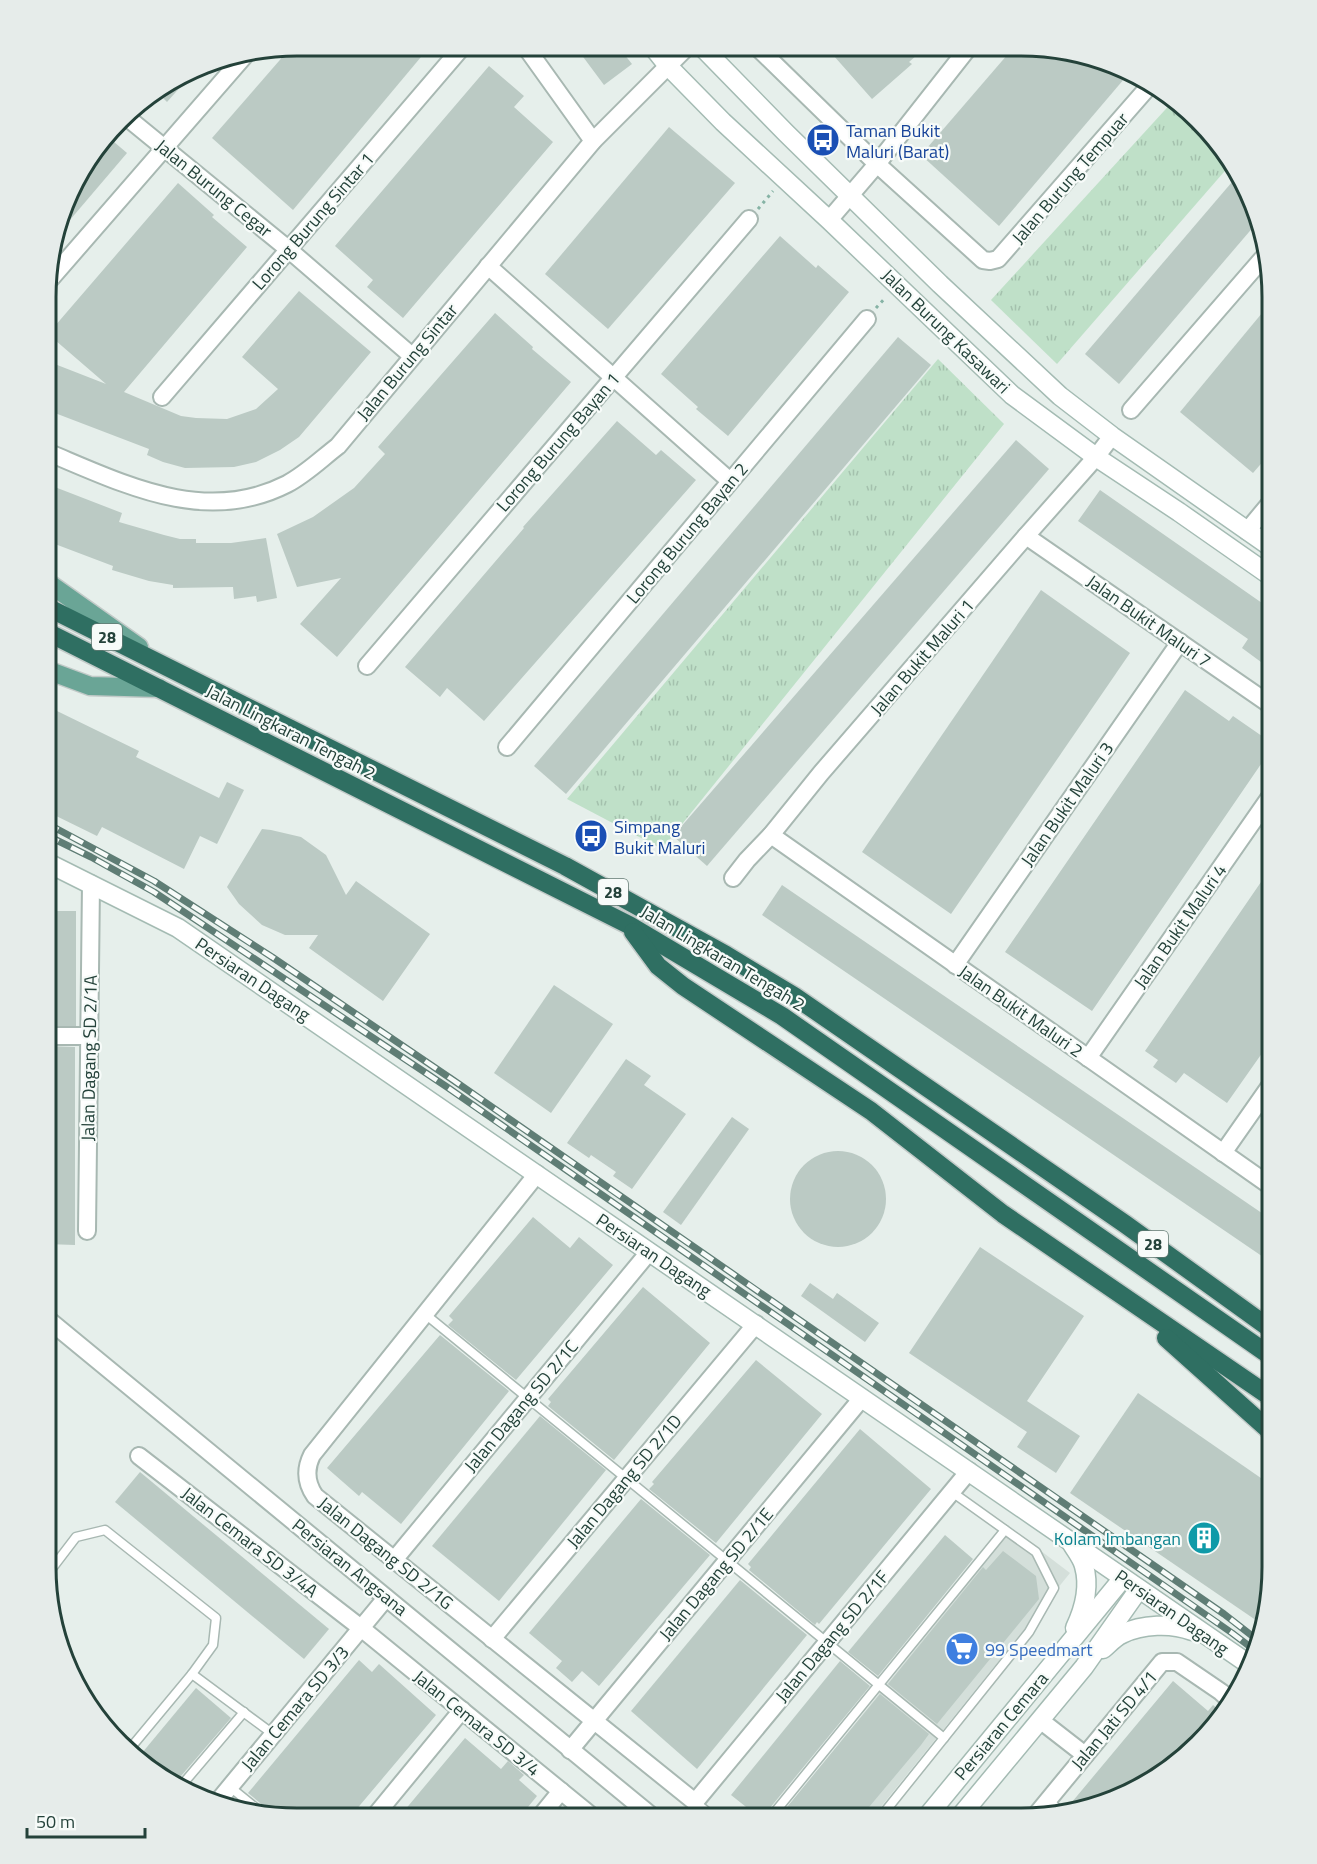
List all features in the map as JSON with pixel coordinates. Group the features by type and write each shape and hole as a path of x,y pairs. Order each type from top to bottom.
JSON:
{"highway":[{"name":"Jalan Lingkaran Tengah 2","path":"56,611 565,866 726,955 794,996 1125,1224 1262,1323"},
{"name":"Jalan Lingkaran Tengah 2","path":"56,636 628,925 782,1016 1262,1350"},
{"path":"628,925 658,966 683,986 871,1111 1003,1214 1262,1391"},
{"path":"1109,1286 1262,1423"}],"main road":[{"name":"Jalan Burung Kasawari","path":"660,56 723,122 1012,395 1096,457 1262,570"},
{"name":"Jalan Burung Kasawari","path":"711,56 786,133 1008,349 1060,396 1112,436 1262,541"},
{"path":"56,588 168,667"},
{"path":"56,674 90,686 159,688"},
{"name":"Persiaran Dagang","path":"56,867 178,928 1243,1660"},
{"path":"1065,1649 1083,1612 1086,1591 1084,1564 1069,1540"},
{"name":"Persiaran Cemara","path":"934,1808 1124,1578"},
{"name":"Persiaran Cemara","path":"967,1808 1084,1667 1139,1589"},
{"path":"1084,1667 1122,1634 1139,1629 1170,1626 1182,1628 1213,1640"}],"street":[{"name":"Lorong Burung Sintar 1","path":"162,397 455,56"},
{"path":"532,56 592,141"},
{"name":"Jalan Burung Sintar","path":"56,456 113,480 182,500 205,503 249,498 271,491 306,472 338,446 592,141 678,56"},
{"path":"766,56 877,164"},
{"path":"829,220 877,164 962,56"},
{"path":"57,271 238,63"},
{"name":"Jalan Burung Tempuar","path":"877,164 983,260 998,259 1145,91"},
{"name":"Jalan Burung Cegar","path":"131,121 288,249 412,356"},
{"name":"Lorong Burung Bayan 1","path":"367,666 749,219"},
{"path":"1131,410 1259,263"},
{"path":"488,266 730,482"},
{"name":"Lorong Burung Bayan 2","path":"507,747 867,319"},
{"name":"Jalan Bukit Maluri 1","path":"733,879 1112,436"},
{"path":"1247,531 1262,513"},
{"name":"Jalan Bukit Maluri 7","path":"1026,536 1262,699"},
{"name":"Jalan Bukit Maluri 3","path":"955,965 1180,642"},
{"name":"Jalan Bukit Maluri 4","path":"1088,1058 1262,808"},
{"name":"Jalan Bukit Maluri 2","path":"771,835 1262,1180"},
{"name":"Jalan Dagang SD 2/1A","path":"87,1232 91,884"},
{"path":"56,1036 89,1036"},
{"path":"1223,1153 1262,1097"},
{"name":"Jalan Dagang SD 2/1G","path":"537,1174 312,1455 308,1466 308,1482 315,1496 696,1802"},
{"name":"Jalan Dagang SD 2/1C","path":"394,1560 649,1252"},
{"name":"Jalan Dagang SD 2/1D","path":"492,1639 756,1324"},
{"name":"Persiaran Angsana","path":"56,1326 642,1808"},
{"name":"Jalan Dagang SD 2/1E","path":"570,1750 862,1398"},
{"name":"Jalan Cemara SD 3/4A","path":"139,1456 367,1622"},
{"name":"Jalan Dagang SD 2/1F","path":"696,1802 969,1471"},
{"name":"Jalan Cemara SD 3/3","path":"222,1797 386,1598"},
{"name":"Jalan Cemara SD 3/4","path":"367,1622 462,1710 582,1808"},
{"name":"Jalan Jati SD 4/1","path":"1054,1805 1085,1755 1162,1662 1177,1662 1225,1695"},
{"path":"381,1808 462,1710"},
{"path":"1040,1720 1085,1755"},
{"path":"547,1808 561,1791"}],"lane":[{"path":"425,1314 944,1738"},
{"path":"888,1808 1029,1632 1054,1588 1036,1552 952,1492"},
{"path":"56,1563 76,1537 105,1530 216,1618 213,1645 133,1745"},
{"path":"778,1808 1005,1530"},
{"path":"192,1674 273,1734"},
{"path":"185,1781 244,1712"},
{"path":"230,1786 252,1804"},
{"name":"Jalan Dagang SD 2/1G","path":"696,1802 703,1808"}],"path":[{"path":"749,219 784,179"}],"shaded area":[{"path":"1012,1529 1070,1573 880,1808 787,1808"}],"green space":[{"path":"1168,106 1202,138 1225,170 1057,364 991,300"},
{"path":"938,359 1004,424 662,849 567,799"}],"building":[{"path":"283,56 422,56 293,210 212,138"},
{"path":"582,56 626,56 632,64 604,85"},
{"path":"834,56 916,56 909,62 912,64 872,99"},
{"path":"1006,56 1036,56 1067,60 1098,68 1124,79 999,226 921,155"},
{"path":"489,66 524,96 514,107 553,142 403,318 367,287 373,280 335,246"},
{"path":"183,84 167,102 162,97"},
{"path":"669,127 735,183 608,329 545,274"},
{"path":"113,141 127,153 67,224 80,190"},
{"path":"1232,182 1252,229 1119,384 1085,354"},
{"path":"178,183 214,215 212,217 247,247 124,392 181,416 196,418 227,419 256,409 278,389 242,357 299,291 371,352 299,437 280,450 256,462 234,467 185,468 147,455 149,449 56,413 56,365 106,384 56,341 56,325"},
{"path":"780,236 816,268 818,265 849,292 728,436 696,409 698,407 661,374"},
{"path":"495,313 571,382 337,657 300,624 341,578 297,587 277,534 313,517 354,488 385,454 378,447"},
{"path":"1262,313 1262,463 1253,473 1180,412"},
{"path":"898,337 931,365 566,794 534,766"},
{"path":"617,421 656,455 661,450 696,480 484,721 447,688 440,697 405,667 523,527"},
{"path":"1016,440 1049,469 707,866 673,836"},
{"path":"56,487 122,513 119,522 180,539 196,539 196,543 231,543 266,538 277,598 257,602 256,596 234,599 233,587 173,588 173,585 149,581 112,570 113,566 56,544"},
{"path":"1100,490 1262,603 1261,662 1242,648 1248,639 1078,521"},
{"path":"1041,590 1130,653 951,914 862,852"},
{"path":"1185,690 1229,721 1233,716 1262,736 1262,763 1092,1011 1005,952"},
{"path":"57,711 139,751 136,757 219,798 227,782 244,790 217,844 200,836 184,869 102,827 97,836 56,816"},
{"path":"262,829 301,837 326,855 346,895 356,881 430,934 383,1001 309,948 318,935 285,935 262,925 239,904 227,887"},
{"path":"1262,881 1262,1053 1227,1103 1184,1073 1176,1083 1153,1067 1158,1060 1145,1051"},
{"path":"782,885 1262,1213 1262,1256 762,915"},
{"path":"56,911 76,911 76,1026 56,1026"},
{"path":"554,985 613,1024 551,1113 494,1073"},
{"path":"56,1046 75,1047 75,1245 56,1244"},
{"path":"626,1059 651,1076 644,1085 686,1114 632,1189 613,1176 616,1172 591,1155 589,1158 567,1143"},
{"path":"732,1117 749,1129 681,1225 663,1212"},
{"path":"829,1151 847,1151 865,1159 878,1172 886,1190 883,1218 865,1239 847,1247 829,1247 811,1239 798,1226 790,1208 790,1190 798,1172 811,1159"},
{"path":"533,1217 570,1248 579,1237 613,1265 516,1380 448,1325 453,1320 449,1316"},
{"path":"980,1247 1084,1316 1027,1401 1080,1436 1056,1473 1017,1447 1027,1432 909,1353"},
{"path":"810,1283 833,1299 837,1293 879,1323 865,1342 801,1296"},
{"path":"643,1287 710,1343 614,1460 548,1406 551,1402 548,1399"},
{"path":"440,1335 509,1391 401,1524 362,1492 359,1496 327,1468"},
{"path":"756,1360 822,1414 716,1543 649,1489 654,1484 652,1482"},
{"name":"Kolam Imbangan","path":"1138,1393 1262,1479 1262,1567 1256,1620 1070,1493"},
{"path":"540,1416 606,1470 499,1601 432,1546"},
{"path":"860,1429 931,1489 819,1624 817,1622 815,1625 749,1570 751,1567 748,1564"},
{"path":"140,1472 329,1629 304,1659 115,1502"},
{"path":"641,1499 710,1555 599,1686 582,1671 572,1682 556,1668 562,1661 529,1633"},
{"path":"945,1535 973,1559 878,1676 848,1652"},
{"path":"1003,1551 1036,1576 1039,1599 937,1724 888,1684 983,1567 986,1570"},
{"path":"740,1580 807,1635 697,1769 631,1711"},
{"path":"359,1660 372,1672 379,1664 436,1715 358,1808 263,1806 248,1793"},
{"path":"840,1661 870,1686 770,1808 747,1808 731,1795"},
{"path":"1173,1681 1208,1711 1213,1705 1216,1708 1191,1738 1154,1768 1113,1790 1071,1803"},
{"path":"196,1688 231,1718 179,1778 142,1753"},
{"path":"880,1694 929,1734 868,1808 786,1808"},
{"path":"465,1738 501,1769 508,1761 524,1775 519,1780 537,1796 527,1808 407,1808"}],"railway":[{"path":"56,828 154,881 272,957 453,1080 1224,1614 1252,1635"},
{"path":"56,840 154,892 447,1087 1249,1646"}],"place":[{"name":"Taman Bukit Maluri (Barat)","path":"823,140"},
{"name":"Simpang Bukit Maluri","path":"591,836"},
{"name":"Kolam Imbangan","path":"1204,1538"},
{"name":"99 Speedmart","path":"962,1649"}]}
